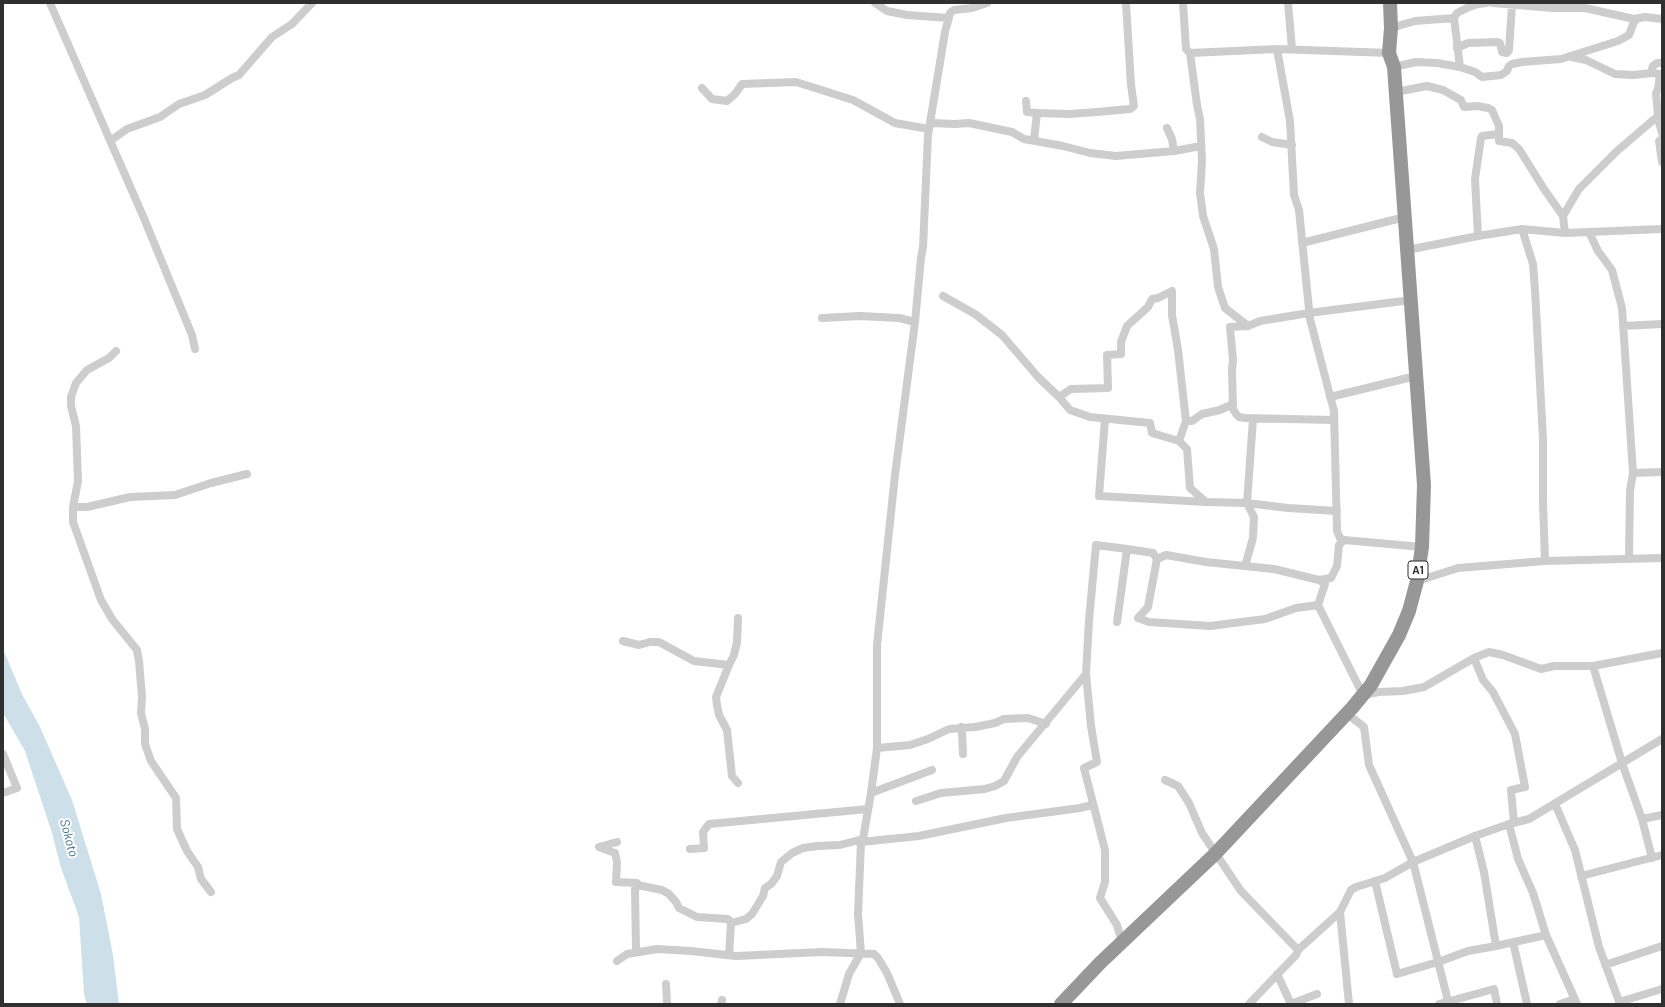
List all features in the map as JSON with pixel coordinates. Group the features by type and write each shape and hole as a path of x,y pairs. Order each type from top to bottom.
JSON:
{"highway":[{"name":"A1","path":"1061,1004 1100,963 1215,854 1363,695 1371,685 1399,635 1409,611 1417,581 1422,547 1424,485 1394,67 1389,52 1392,28 1390,3"}],"street":[{"path":"50,3 192,336 195,349"},
{"path":"110,141 128,129 160,117 179,104 205,95 232,78 239,76 272,37 292,24 312,3"},
{"path":"875,3 887,11 907,15 972,8 987,3"},
{"path":"1026,101 1027,112 1037,113 1076,113 1130,109 1134,106 1131,85 1126,3"},
{"path":"1183,3 1186,49 1190,53 1200,119 1202,161 1200,193 1204,216 1214,249 1218,287 1225,308 1248,326"},
{"path":"1288,3 1292,49"},
{"path":"1460,67 1454,18 1464,6 1487,3"},
{"path":"1493,3 1585,8 1637,19 1645,17 1662,19"},
{"path":"1457,48 1468,43 1497,42 1500,43 1502,52 1507,52 1509,50 1512,5"},
{"path":"840,1004 850,974 861,953 858,914 862,840 871,793 877,748 877,645 895,474 915,322 925,226 930,126 945,32 951,11"},
{"path":"1392,28 1415,21 1454,18"},
{"path":"1394,67 1416,62 1437,63 1460,67 1475,72 1482,77 1501,75 1507,71 1509,66 1522,62 1546,61 1569,57 1618,41 1629,35 1634,22 1637,19"},
{"path":"1190,53 1277,48 1389,52"},
{"path":"1277,48 1290,121 1294,194 1299,210 1309,313 1334,411 1337,531 1340,538 1344,540 1422,547"},
{"path":"1569,57 1586,60 1615,74 1633,76 1652,73 1660,74 1656,93 1662,133"},
{"path":"1652,73 1653,66 1657,63 1662,63"},
{"path":"702,88 712,99 727,101 736,94 742,84 796,82 853,100 895,123 930,126 969,123 1012,132 1024,139 1063,146 1090,153 1116,156 1174,151 1201,146"},
{"path":"1396,92 1427,86 1443,90 1461,100 1464,107 1477,106 1492,110 1499,126 1499,141 1512,143 1519,149 1563,216 1565,233"},
{"path":"1034,140 1037,113"},
{"path":"1563,216 1579,189 1586,181 1659,117"},
{"path":"1167,128 1172,139 1174,151"},
{"path":"1478,236 1475,179 1481,138 1482,136 1498,134"},
{"path":"1262,137 1272,142 1292,145"},
{"path":"1662,139 1659,141 1662,162"},
{"path":"1302,243 1405,217"},
{"path":"1522,229 1532,264 1535,290 1544,439 1543,502 1545,561"},
{"path":"1407,250 1522,229 1565,233 1662,229"},
{"path":"1589,232 1598,251 1612,270 1622,308 1633,473 1630,491 1629,558"},
{"path":"1059,397 1071,389 1108,388 1107,355 1121,354 1121,342 1127,326 1148,307 1152,299 1158,298 1172,291 1172,315 1178,350 1186,421 1179,441"},
{"path":"943,296 975,314 1002,335 1038,377 1070,410 1090,417 1150,423 1152,433 1179,441 1187,449 1190,488 1206,502"},
{"path":"1334,420 1253,419 1239,417 1233,409 1233,360 1230,327 1248,326 1260,321 1309,313 1411,300"},
{"path":"822,318 860,316 900,318 915,322"},
{"path":"1623,326 1662,324"},
{"path":"116,352 109,358 87,370 76,383 71,397 71,406 76,426 78,481 73,507 73,525 101,600 112,619 137,650 140,661 142,697 141,713 145,729 145,744 151,761 176,798 177,829 187,851 198,867 201,879 211,892"},
{"path":"1330,397 1416,376"},
{"path":"1186,421 1192,421 1202,414 1220,410 1233,404"},
{"path":"1105,419 1099,496 1247,503 1288,508 1337,511"},
{"path":"1245,566 1253,538 1254,517 1247,503 1253,419"},
{"path":"1633,473 1662,472"},
{"path":"73,507 87,507 130,497 174,495 211,483 247,474"},
{"path":"1318,580 1332,578 1336,566 1339,545 1344,540"},
{"path":"1122,942 1117,925 1100,898 1106,882 1105,850 1092,805 1084,768 1097,762 1091,726 1086,674 1096,545 1153,553 1157,559 1148,607 1138,618 1149,622 1210,626 1231,625 1264,619 1296,608 1318,605"},
{"path":"1117,622 1127,549"},
{"path":"1157,559 1166,555 1274,569 1318,580 1325,584 1318,605 1363,695 1379,692 1403,691 1424,687 1486,652 1494,653 1541,669 1554,666 1593,666 1662,653"},
{"path":"1417,581 1458,568 1545,561 1662,558"},
{"path":"738,618 737,642 734,655 716,697 719,715 727,730 732,776 738,783"},
{"path":"623,641 639,645 650,642 659,642 694,661 729,665"},
{"path":"1474,658 1484,680 1493,692 1515,734 1525,787 1511,790 1512,824 1518,859 1533,893 1546,935 1576,1001 1560,1004"},
{"path":"1593,666 1622,763 1642,819 1652,858"},
{"path":"916,801 941,793 984,789 995,786 1004,781 1017,757 1046,724 1086,674"},
{"path":"1346,713 1364,727 1369,765 1413,862 1448,1001"},
{"path":"877,748 910,745 928,739 949,729 975,727 995,723 1004,719 1028,718 1046,724"},
{"path":"961,727 963,754"},
{"path":"1249,1004 1296,955 1298,950 1340,912 1351,890 1385,878 1413,862 1475,836 1529,819 1662,739"},
{"path":"3,754 17,788 3,793"},
{"path":"871,793 932,770"},
{"path":"1165,780 1178,786 1189,804 1202,834 1241,891 1298,950"},
{"path":"1556,804 1574,850 1582,876 1599,948 1619,1003 1662,989"},
{"path":"731,923 746,918 752,914 760,902 765,888 771,884 777,876 781,862 792,853 803,848 840,845 862,840 918,836 1006,818 1092,805"},
{"path":"690,849 704,848 703,832 709,824 868,808"},
{"path":"1642,819 1662,815"},
{"path":"1475,836 1484,872 1496,946"},
{"path":"617,842 599,847 615,853 617,862 616,882 637,883 639,887 637,885 635,889 636,952"},
{"path":"1582,876 1662,856"},
{"path":"1375,881 1397,974 1438,962 1468,951 1546,935"},
{"path":"637,885 662,890 669,894 679,908 697,917 728,918 731,923 730,955"},
{"path":"1340,912 1349,1004"},
{"path":"1513,942 1527,1004"},
{"path":"1605,965 1662,946"},
{"path":"617,961 627,954 648,949 672,949 748,956 822,952 874,954 887,974 900,1004"},
{"path":"1277,974 1291,1004 1317,994"},
{"path":"666,984 667,1004"},
{"path":"1439,1004 1494,989 1497,1004"}],"water":[{"name":"Sokoto","path":"3,649 22,694 40,727 72,800 101,894 113,955 119,1004 87,1004 84,994 79,917 61,868 52,833 25,751 3,713"}]}
